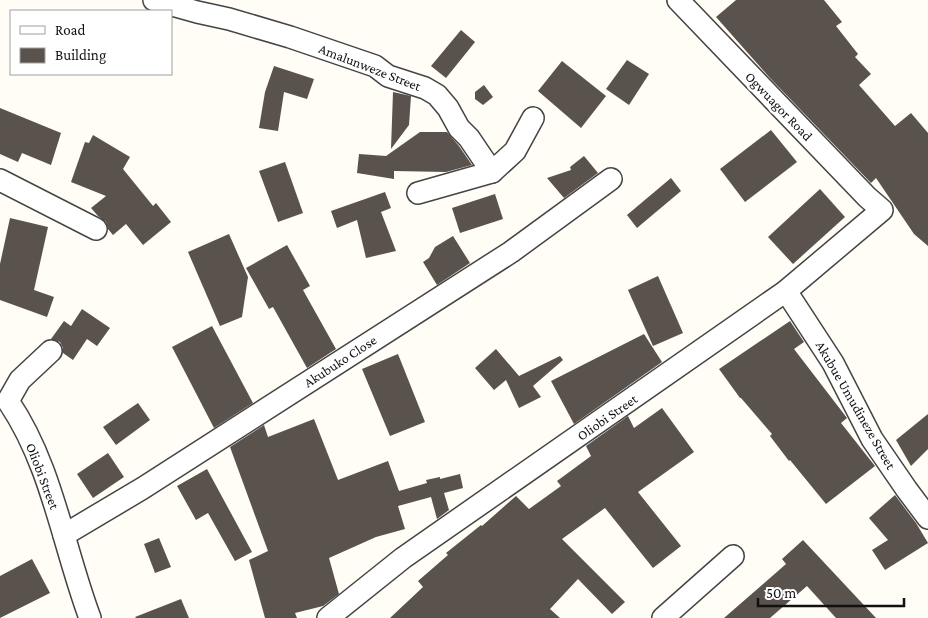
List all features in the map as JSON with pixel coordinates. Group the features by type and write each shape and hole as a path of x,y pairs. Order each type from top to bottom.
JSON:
{"street":[{"name":"Amalunweze Street","path":"154,0 290,37 375,66 388,76 425,88 437,95 448,108 459,128 469,138 492,172"},
{"name":"Ogwuagor Road","path":"678,0 867,197 882,210"},
{"path":"418,193 492,172 515,151 533,118"},
{"name":"Akubuko Close","path":"64,535 142,488 511,252 611,179"},
{"path":"0,180 96,229"},
{"name":"Oliobi Street","path":"328,618 403,558 786,291 882,210"},
{"name":"Akubue Umudineze Street","path":"786,291 833,363 872,439 928,518"},
{"name":"Oliobi Street","path":"51,351 20,380 4,399 21,419 40,464 56,508 90,618"},
{"path":"663,618 733,556"}],"building":[{"path":"736,0 824,0 842,22 836,26 858,54 855,57 871,74 859,85 895,126 911,113 928,133 928,246 914,234 876,178 871,183 769,77 716,17"},
{"path":"461,30 475,42 446,78 431,66"},
{"path":"627,60 649,74 629,105 606,89"},
{"path":"562,61 606,96 581,128 538,91"},
{"path":"274,66 314,79 307,99 284,92 278,131 259,128 265,92"},
{"path":"484,85 493,97 483,105 475,99 475,92"},
{"path":"393,92 411,96 409,125 391,149"},
{"path":"0,108 61,133 51,165 22,153 18,162 0,154"},
{"path":"771,130 797,162 745,202 720,169"},
{"path":"420,132 447,132 472,165 446,172 394,171 394,179 357,173 359,154 386,156"},
{"path":"93,135 130,157 123,169 153,206 156,203 171,222 143,245 126,224 113,235 108,229 106,222 91,208 106,196 71,182 85,142 89,143"},
{"path":"584,156 598,173 564,198 547,178 571,170 570,167"},
{"path":"285,162 303,213 278,222 259,171"},
{"path":"671,178 681,191 637,228 627,215"},
{"path":"820,189 845,217 793,264 768,237"},
{"path":"385,192 391,208 381,212 396,251 366,258 357,220 337,228 331,211"},
{"path":"495,194 503,219 460,233 452,208"},
{"path":"10,218 48,227 34,290 54,297 47,317 0,300 0,264"},
{"path":"229,234 248,277 242,317 220,326 188,252"},
{"path":"453,236 470,263 437,285 423,262 429,258 435,247"},
{"path":"287,245 310,286 303,290 336,349 307,368 273,307 269,309 246,268"},
{"path":"658,276 683,333 653,346 628,290"},
{"path":"82,309 110,328 97,346 87,339 73,360 63,353 60,342 51,339 64,321 71,326"},
{"path":"790,321 804,342 794,349 847,418 841,423 875,466 826,504 789,461 770,436 772,434 740,398 719,369"},
{"path":"212,326 253,403 214,428 172,347"},
{"path":"644,334 662,362 574,424 551,381"},
{"path":"496,349 519,376 560,356 563,360 533,386 541,397 519,408 506,380 494,390 475,368"},
{"path":"398,354 425,422 390,436 362,369"},
{"path":"138,403 150,420 116,445 103,427"},
{"path":"662,408 694,452 638,492 681,546 653,568 605,508 562,539 625,602 612,614 578,579 550,609 560,618 390,618 423,587 418,581 448,555 446,553 482,526 516,496 529,509 561,486 557,481 591,456 586,446 628,416 634,428"},
{"path":"928,414 928,449 911,466 896,440"},
{"path":"314,419 338,480 388,461 399,491 427,483 426,480 460,474 463,488 444,493 449,510 437,519 431,497 398,506 405,529 376,537 329,558 339,594 323,606 295,613 297,618 265,618 249,560 268,551 230,447 264,425 268,437"},
{"path":"108,453 124,477 93,498 77,474"},
{"path":"207,469 252,552 235,561 208,513 196,520 177,486"},
{"path":"895,495 928,543 885,570 872,550 888,540 869,518"},
{"path":"159,538 171,567 155,573 144,544"},
{"path":"803,540 876,618 836,618 807,586 770,618 724,618 786,564 782,559"},
{"path":"32,559 50,593 0,618 0,576"},
{"path":"181,599 189,618 135,617"}]}
